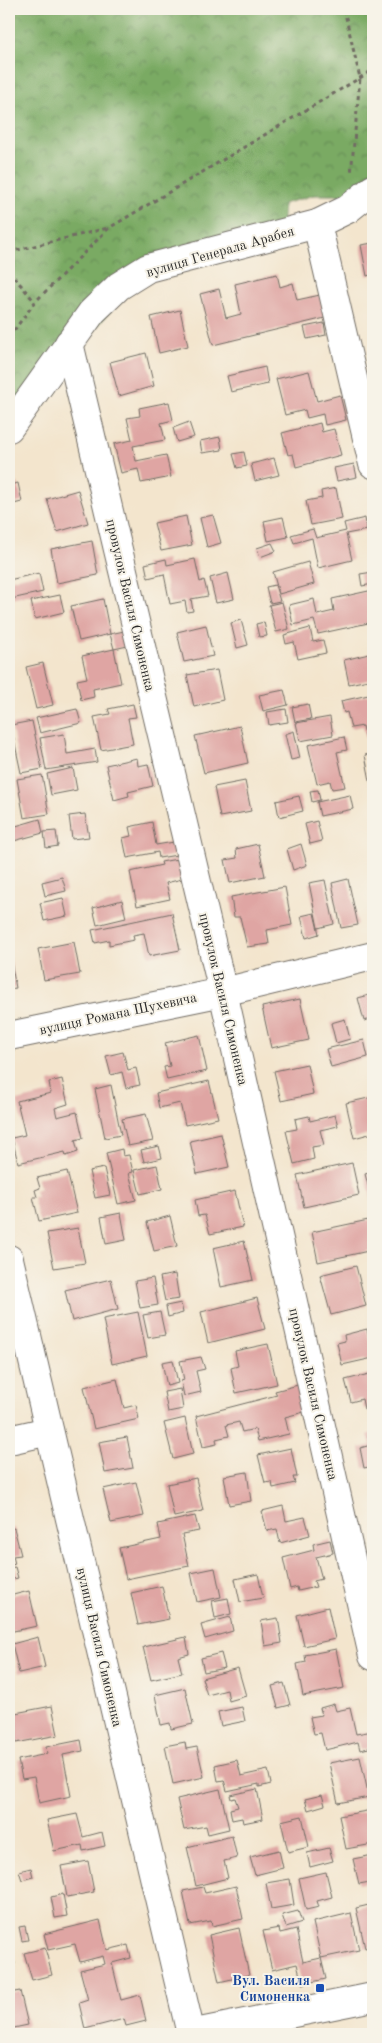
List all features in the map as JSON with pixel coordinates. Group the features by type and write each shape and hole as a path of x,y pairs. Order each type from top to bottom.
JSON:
{"street":[{"name":"вулиця Генерала Арабея","path":"9,428 92,312 119,286 148,268 318,224 348,209 373,189"},
{"path":"318,224 373,464"},
{"name":"провулок Василя Симоненка","path":"69,343 223,992 373,1656"},
{"name":"вулиця Романа Шухевича","path":"9,1036 223,992 373,956"},
{"name":"вулиця Василя Симоненка","path":"9,1259 191,2034"},
{"path":"9,1440 49,1431"},
{"path":"191,2034 373,1997"}],"path":[{"path":"344,9 360,78 348,209"},
{"path":"9,337 35,302 109,228 373,70"},
{"path":"9,252 109,228"},
{"path":"9,271 35,302"}],"green space":[{"path":"9,9 373,9 373,184 359,195 314,195 283,204 283,225 148,268 9,428"}],"building":[{"path":"373,243 373,274 367,276 361,245"},
{"path":"277,274 280,287 293,283 297,300 320,295 325,318 213,345 200,294 219,289 226,318 241,314 235,284"},
{"path":"180,310 188,346 159,353 151,317"},
{"path":"324,323 326,335 307,339 304,327"},
{"path":"146,353 154,386 119,396 110,362"},
{"path":"265,367 268,384 231,392 227,376"},
{"path":"309,371 317,401 340,395 346,420 325,425 323,414 307,418 305,410 285,415 276,379"},
{"path":"169,402 173,420 161,423 165,440 133,446 136,461 166,455 171,477 141,483 138,469 121,473 114,444 132,440 127,418 140,416 139,408"},
{"path":"189,422 194,437 177,442 173,428"},
{"path":"320,423 322,432 334,429 341,455 296,467 293,454 288,455 282,433"},
{"path":"220,437 222,450 202,453 200,441"},
{"path":"244,452 247,466 237,468 233,454"},
{"path":"274,458 279,475 255,481 251,464"},
{"path":"354,464 357,477 337,481 334,468"},
{"path":"18,483 22,502 9,505 9,485"},
{"path":"336,488 342,519 311,525 306,501 322,498 321,491"},
{"path":"78,490 88,523 57,532 47,499"},
{"path":"213,515 221,543 207,547 200,518"},
{"path":"186,516 192,545 161,551 154,523"},
{"path":"283,517 288,537 268,541 264,521"},
{"path":"365,518 367,530 346,534 352,560 318,568 312,538 294,543 291,535 313,529 316,538 346,531 344,523"},
{"path":"92,541 98,575 57,583 51,549"},
{"path":"272,543 276,551 260,557 257,548"},
{"path":"166,559 167,565 195,559 200,582 204,580 208,596 191,599 193,611 187,612 185,601 170,604 164,574 148,578 145,564"},
{"path":"308,562 314,584 279,594 273,572"},
{"path":"373,572 373,584 362,586 360,574"},
{"path":"39,573 43,592 11,599 9,580"},
{"path":"228,573 234,599 216,603 210,578"},
{"path":"275,585 280,601 270,603 266,587"},
{"path":"373,590 373,622 318,634 314,620 293,625 289,605 314,599 317,615 334,611 332,599"},
{"path":"60,595 64,612 35,619 31,601"},
{"path":"103,599 110,634 79,641 71,606"},
{"path":"282,602 289,629 276,632 269,605"},
{"path":"241,620 248,645 237,648 231,623"},
{"path":"264,622 267,636 259,637 256,624"},
{"path":"206,625 213,656 184,662 177,632"},
{"path":"310,628 313,642 323,640 326,653 298,659 294,642 286,644 284,635"},
{"path":"129,630 132,645 114,649 110,634"},
{"path":"114,649 121,683 93,689 94,697 81,700 77,680 87,678 82,656"},
{"path":"373,653 373,679 349,684 344,660"},
{"path":"43,663 53,705 36,709 26,667"},
{"path":"217,670 223,700 194,707 187,675"},
{"path":"284,690 288,705 263,711 259,695"},
{"path":"373,694 373,738 366,739 363,726 351,728 347,712 344,713 341,701"},
{"path":"133,704 136,717 128,718 133,744 101,750 94,717 110,714 108,709"},
{"path":"308,704 311,719 295,722 292,707"},
{"path":"77,709 81,723 40,733 36,718"},
{"path":"286,709 288,722 269,725 267,712"},
{"path":"330,717 333,735 300,741 296,723"},
{"path":"32,721 42,769 21,773 11,725"},
{"path":"240,726 248,763 204,773 195,736"},
{"path":"294,731 300,758 291,760 285,734"},
{"path":"64,734 67,754 95,749 97,762 46,770 40,738"},
{"path":"344,737 347,750 337,752 345,787 332,789 330,781 317,784 308,745"},
{"path":"373,753 373,791 372,791 365,755"},
{"path":"137,758 138,766 148,764 153,786 128,792 129,796 114,800 106,765"},
{"path":"73,768 77,790 51,795 47,774"},
{"path":"42,775 49,814 24,818 17,779"},
{"path":"245,781 251,811 220,817 214,787"},
{"path":"318,790 320,800 312,802 310,791"},
{"path":"350,795 353,809 320,816 317,802"},
{"path":"299,796 303,811 279,817 276,801"},
{"path":"85,814 89,837 72,839 69,816"},
{"path":"40,819 43,833 10,842 9,828"},
{"path":"317,821 322,841 310,844 305,824"},
{"path":"152,822 156,845 174,842 177,855 159,858 158,852 127,858 123,838 131,836 129,827"},
{"path":"56,831 58,846 46,848 44,832"},
{"path":"258,844 265,876 230,883 225,860 237,858 236,849"},
{"path":"301,844 307,865 293,870 287,849"},
{"path":"177,859 182,879 166,883 170,899 137,906 130,872 162,865 161,862"},
{"path":"62,877 66,891 45,896 42,882"},
{"path":"348,879 358,925 341,928 332,883"},
{"path":"325,880 334,924 318,928 309,883"},
{"path":"285,887 292,925 267,930 269,944 247,947 240,917 234,917 231,897"},
{"path":"63,898 67,916 44,921 40,903"},
{"path":"122,900 126,918 97,925 93,908"},
{"path":"172,913 180,950 149,956 144,933 133,935 134,940 109,945 109,940 95,943 92,930"},
{"path":"314,913 319,934 306,938 301,916"},
{"path":"74,942 80,974 44,980 38,949"},
{"path":"9,951 16,988 9,989"},
{"path":"373,994 373,1018 364,1021 358,998"},
{"path":"300,999 309,1040 271,1048 262,1007"},
{"path":"345,1019 350,1039 336,1043 331,1023"},
{"path":"199,1035 207,1071 167,1080 164,1067 170,1066 165,1043"},
{"path":"364,1040 368,1057 331,1067 326,1049"},
{"path":"123,1052 128,1070 136,1068 140,1085 126,1088 122,1072 111,1075 106,1056"},
{"path":"307,1064 313,1094 281,1101 274,1071"},
{"path":"62,1079 68,1104 55,1108 57,1117 77,1112 83,1138 75,1140 78,1152 66,1156 65,1152 18,1163 12,1138 25,1135 17,1101 51,1093 49,1082"},
{"path":"209,1081 218,1118 185,1125 180,1103 159,1108 156,1093"},
{"path":"111,1085 121,1135 105,1138 95,1089"},
{"path":"373,1097 373,1133 354,1138 346,1103"},
{"path":"146,1114 153,1141 128,1146 122,1119"},
{"path":"335,1115 338,1126 320,1130 324,1145 312,1147 314,1159 294,1164 286,1131 297,1129 295,1119 309,1116 310,1121"},
{"path":"221,1134 229,1167 197,1174 190,1141"},
{"path":"159,1146 162,1158 144,1162 141,1150"},
{"path":"122,1149 123,1156 129,1155 133,1172 129,1173 136,1200 118,1204 106,1153"},
{"path":"352,1163 359,1195 304,1207 297,1175"},
{"path":"157,1165 162,1189 140,1194 134,1170"},
{"path":"104,1168 110,1195 95,1198 89,1171"},
{"path":"67,1171 77,1213 39,1221 33,1197 37,1197 35,1190 40,1188 37,1178"},
{"path":"373,1172 373,1200 372,1200 365,1174"},
{"path":"235,1191 243,1227 210,1234 205,1215 198,1216 195,1200"},
{"path":"121,1213 126,1240 106,1244 101,1217"},
{"path":"170,1216 177,1246 154,1251 147,1222"},
{"path":"373,1219 373,1250 318,1262 312,1232"},
{"path":"78,1228 85,1263 54,1268 47,1233"},
{"path":"244,1241 253,1280 221,1287 213,1248"},
{"path":"356,1266 366,1306 331,1315 320,1275"},
{"path":"175,1274 179,1299 165,1301 160,1277"},
{"path":"153,1278 158,1305 140,1308 135,1281"},
{"path":"111,1279 118,1309 72,1321 65,1290"},
{"path":"257,1298 265,1329 208,1343 201,1312"},
{"path":"181,1303 183,1313 168,1317 166,1306"},
{"path":"138,1312 147,1356 112,1364 103,1319"},
{"path":"160,1312 165,1335 148,1338 143,1315"},
{"path":"367,1329 373,1358 342,1365 337,1343 345,1341 344,1335"},
{"path":"268,1344 277,1384 236,1393 231,1368 238,1366 235,1351"},
{"path":"201,1357 205,1369 196,1371 201,1392 184,1396 181,1381 184,1380 180,1361"},
{"path":"173,1360 178,1383 167,1386 162,1362"},
{"path":"373,1373 373,1407 364,1409 362,1399 351,1402 345,1380"},
{"path":"117,1379 124,1408 136,1405 139,1419 94,1429 84,1387"},
{"path":"298,1385 304,1412 285,1417 289,1434 258,1441 255,1429 242,1432 239,1422 226,1425 229,1436 216,1439 217,1444 203,1447 196,1416 277,1395 275,1391"},
{"path":"180,1389 183,1409 168,1412 164,1392"},
{"path":"185,1418 193,1454 173,1459 164,1423"},
{"path":"373,1433 373,1466 364,1468 360,1448 371,1445 368,1435"},
{"path":"127,1437 133,1468 105,1473 99,1442"},
{"path":"291,1448 297,1477 293,1477 295,1483 273,1488 272,1482 265,1483 258,1455"},
{"path":"247,1472 251,1501 229,1505 224,1476"},
{"path":"196,1478 203,1511 174,1517 167,1484"},
{"path":"136,1482 144,1516 111,1523 103,1489"},
{"path":"283,1506 286,1521 305,1517 310,1535 280,1543 277,1529 267,1531 262,1511"},
{"path":"195,1516 199,1531 182,1534 189,1566 126,1579 119,1548 161,1539 158,1524"},
{"path":"14,1528 21,1555 13,1556 15,1564 9,1566 9,1530"},
{"path":"330,1540 333,1553 316,1557 322,1579 314,1581 316,1587 298,1591 297,1587 290,1589 283,1558 314,1550 313,1544"},
{"path":"15,1567 18,1578 9,1580 9,1568"},
{"path":"215,1568 221,1597 197,1602 191,1573"},
{"path":"258,1574 263,1598 240,1602 235,1579"},
{"path":"162,1586 169,1619 138,1625 131,1593"},
{"path":"29,1591 37,1626 9,1632 9,1596"},
{"path":"228,1598 231,1614 215,1618 212,1601"},
{"path":"328,1607 335,1639 304,1646 297,1615"},
{"path":"230,1617 233,1631 205,1639 201,1625"},
{"path":"278,1618 282,1643 265,1646 261,1621"},
{"path":"38,1637 45,1667 19,1673 12,1644"},
{"path":"186,1637 189,1654 178,1657 182,1673 151,1680 143,1647"},
{"path":"336,1649 344,1688 303,1696 297,1664 306,1662 305,1655"},
{"path":"221,1653 225,1668 204,1672 201,1658"},
{"path":"238,1668 246,1696 229,1701 227,1690 207,1695 202,1678"},
{"path":"284,1683 290,1705 278,1708 272,1686"},
{"path":"185,1688 193,1724 171,1729 170,1723 161,1725 155,1695"},
{"path":"334,1704 336,1711 350,1708 356,1734 373,1731 373,1747 360,1750 358,1742 325,1750 321,1733 314,1734 310,1717 322,1715 320,1708"},
{"path":"52,1706 58,1735 16,1743 10,1714"},
{"path":"242,1707 245,1721 221,1726 218,1712"},
{"path":"81,1740 83,1751 63,1755 71,1796 39,1803 34,1777 22,1779 18,1760 47,1754 46,1747"},
{"path":"185,1742 186,1749 197,1747 204,1777 173,1784 165,1746"},
{"path":"360,1757 369,1797 338,1803 329,1763"},
{"path":"237,1760 241,1776 268,1770 271,1784 259,1787 259,1784 227,1791 224,1780 218,1781 215,1765"},
{"path":"220,1789 229,1829 208,1834 206,1826 184,1830 177,1799"},
{"path":"257,1789 263,1819 243,1823 242,1818 232,1820 230,1809 238,1807 235,1798 231,1799 230,1795"},
{"path":"322,1795 325,1805 308,1810 305,1799"},
{"path":"372,1810 373,1844 346,1849 339,1816"},
{"path":"77,1814 83,1837 102,1832 105,1846 83,1851 82,1845 54,1851 47,1820"},
{"path":"302,1816 309,1847 288,1852 281,1821"},
{"path":"232,1836 237,1858 224,1861 228,1878 196,1886 187,1847"},
{"path":"329,1848 333,1861 310,1867 307,1853"},
{"path":"279,1850 283,1868 255,1875 250,1857"},
{"path":"373,1855 372,1894 370,1882 359,1884 353,1859"},
{"path":"88,1861 94,1892 67,1897 61,1866"},
{"path":"31,1868 33,1877 22,1880 19,1871"},
{"path":"326,1872 332,1897 317,1901 319,1907 306,1910 299,1878"},
{"path":"290,1879 294,1905 271,1909 266,1883"},
{"path":"236,1886 243,1919 212,1926 211,1921 190,1925 183,1891 203,1887 205,1893"},
{"path":"63,1894 67,1916 55,1918 51,1897"},
{"path":"373,1904 373,1946 365,1948 356,1908"},
{"path":"298,1911 302,1922 286,1927 282,1915"},
{"path":"351,1913 359,1950 321,1958 313,1922"},
{"path":"100,1920 107,1950 128,1945 131,1958 112,1963 121,2000 140,1995 146,2021 126,2026 124,2019 85,2029 79,2003 88,2000 80,1970 105,1964 103,1956 80,1962 75,1944 48,1950 44,1934"},
{"path":"25,1926 28,1940 22,1941 19,1927"},
{"path":"239,1928 249,1975 219,1982 209,1935"},
{"path":"279,1928 280,1933 296,1929 303,1962 321,1958 326,1979 302,1984 297,1964 272,1970 263,1931"},
{"path":"11,1947 15,1964 9,1968 9,1948"},
{"path":"45,1948 52,1975 32,1980 24,1953"},
{"path":"20,1991 28,2025 9,2029 9,1993"}],"place":[{"name":"Вул. Василя Симоненка","path":"320,1988"}]}
